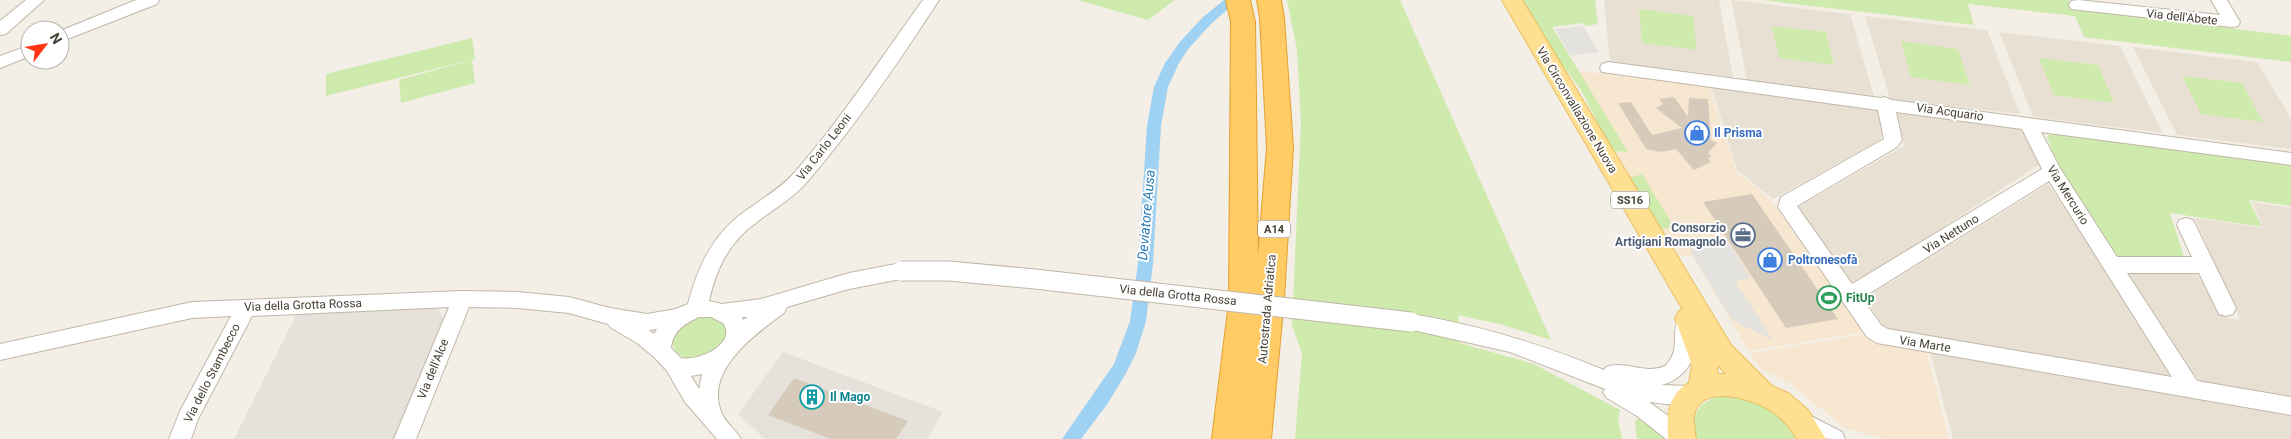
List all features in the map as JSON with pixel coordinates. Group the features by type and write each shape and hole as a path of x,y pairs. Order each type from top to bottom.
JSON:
{"highway":[{"name":"Autostrada Adriatica","path":"1255,439 1269,298 1280,146 1271,9"},
{"name":"Autostrada Adriatica","path":"1228,439 1244,302 1240,11"}],"main road":[{"name":"Via Circonvallazione Nuova","path":"1501,0 1687,317 1705,366 1696,392 1682,407 1679,422 1682,438"},
{"name":"Via Circonvallazione Nuova","path":"1512,0 1722,353 1761,390 1775,398 1806,429"},
{"name":"Via Circonvallazione Nuova","path":"1696,392 1714,385 1729,384 1761,390"}],"street":[{"path":"0,30 36,0"},
{"path":"70,33 151,0"},
{"name":"Via Carlo Leoni","path":"688,313 711,260 733,231 777,200 799,180 829,143 931,0"},
{"name":"Via dell'Abete","path":"2077,5 2232,22 2219,0"},
{"path":"0,62 20,54"},
{"name":"Via Acquario","path":"1608,68 1885,103 2291,159"},
{"name":"Via Marte","path":"1885,103 1893,140 1891,143 1788,202 1786,207 1874,331 1884,337 2291,406"},
{"name":"Via Mercurio","path":"2028,123 2052,171 2190,388"},
{"name":"Via Nettuno","path":"1849,296 2052,171"},
{"path":"2186,226 2226,308"},
{"path":"2113,265 2205,265"},
{"name":"Via della Grotta Rossa","path":"722,312 740,311 789,300 849,282 901,271 949,271 1411,322 1477,334 1566,363 1637,392 1662,396 1696,392"},
{"name":"Via della Grotta Rossa","path":"0,352 192,310 462,299 518,300 569,305 610,316 647,322 688,313"},
{"name":"Via dell'Alce","path":"405,439 462,299"},
{"name":"Via della Grotta Rossa","path":"733,343 746,328 763,315 789,300"},
{"name":"Via dello Stambecco","path":"180,439 188,417 246,308"},
{"path":"712,417 708,397 708,384 718,360 733,343 736,333 735,324 730,317 713,309 688,313 664,333 667,358 692,396 730,439"},
{"name":"Via della Grotta Rossa","path":"610,316 644,337 667,358"},
{"path":"1566,363 1644,379 1652,380 1668,376 1680,366 1685,352 1687,317"},
{"path":"667,358 696,368 718,360"},
{"name":"Via della Grotta Rossa","path":"1566,363 1645,410 1682,438"},
{"path":"1806,429 1834,439"}],"shaded area":[{"path":"1604,0 1719,0 1733,77 1610,62"},
{"path":"1731,0 1850,14 1874,96 1747,81"},
{"path":"1865,16 1987,30 2020,114 1890,99"},
{"path":"1583,26 1599,52 1571,56 1555,29"},
{"path":"1999,32 2120,46 2163,133 2033,117"},
{"path":"2133,47 2257,62 2291,118 2291,149 2177,135"},
{"path":"1579,71 1709,86 1736,171 1771,200 1864,332 1749,351 1692,256 1679,257 1661,229 1674,227 1629,178 1612,151 1623,152"},
{"path":"1711,87 1879,108 1884,129 1880,140 1773,199 1737,170"},
{"path":"1897,112 2024,129 2040,164 1859,282 1853,282 1848,279 1796,208 1904,146"},
{"path":"2048,184 2171,368 2168,377 1886,331 1865,298"},
{"path":"2252,202 2291,208 2291,398 2200,383 2123,270 2195,271 2223,317 2240,320 2195,218 2263,228"},
{"path":"1729,243 1751,278 1735,281 1773,340 1743,326 1731,318 1690,251"},
{"path":"437,305 444,321 397,439 234,439 298,311"},
{"path":"1865,334 1871,342 1926,351 1949,439 1886,439 1844,428 1791,384 1761,369 1750,353"},
{"path":"1930,351 2291,411 2291,439 1953,439"},
{"path":"783,352 943,412 927,439 765,439 738,414"}],"green space":[{"path":"1077,0 1175,0 1148,20"},
{"path":"1287,0 1400,0 1551,340 1503,325 1458,315 1460,343 1534,364 1620,410 1618,420 1622,439 1295,439 1302,353 1292,325 1301,123 1297,50"},
{"path":"1522,0 1595,0 1598,24 1585,26 1583,23 1552,27 1628,152 1612,151 1581,90 1551,50"},
{"path":"1762,0 2068,0 2072,8 2291,36 2291,62 2084,37 2075,16 1968,4 1974,25"},
{"path":"1639,9 1693,16 1697,50 1642,43"},
{"path":"1772,26 1826,32 1834,65 1779,58"},
{"path":"472,38 475,59 326,96 326,74"},
{"path":"1901,41 1958,49 1970,85 1911,77"},
{"path":"2039,58 2098,65 2114,103 2054,95"},
{"path":"472,60 475,83 401,103 399,80"},
{"path":"2182,76 2242,83 2263,122 2201,114"},
{"path":"2051,132 2291,163 2291,206 2249,200 2262,227 2170,213 2185,260 2118,259 2060,172 2047,137"},
{"path":"1642,174 1674,227 1661,229 1655,223 1629,178"},
{"path":"713,316 724,325 727,340 710,356 687,359 676,353 672,341 674,335 683,325 700,318"},
{"path":"1729,395 1752,399 1784,418 1797,439 1696,439 1694,421 1700,408 1711,399"},
{"path":"1638,418 1658,433 1665,434 1669,439 1637,439 1635,422"}],"building":[{"name":"Il Prisma","path":"1674,97 1688,117 1689,98 1708,99 1711,140 1717,143 1708,153 1712,157 1708,158 1711,162 1694,170 1676,149 1661,152 1646,149 1618,103 1631,102 1652,135 1682,128 1656,108 1663,104 1659,99"},
{"name":"Poltronesofà","path":"1752,194 1838,319 1786,328 1703,202"},
{"name":"Il Mago","path":"794,378 908,421 896,439 831,439 768,415"}],"waterway":[{"name":"Deviatore Ausa","path":"1071,439 1112,383 1134,338 1141,302 1145,263 1155,113 1161,87 1172,63 1191,36 1232,0"}],"place":[{"name":"Il Prisma","path":"1697,133"},
{"name":"Consorzio Artigiani Romagnolo","path":"1743,235"},
{"name":"Poltronesofà","path":"1770,260"},
{"name":"FitUp","path":"1829,298"},
{"name":"Il Mago","path":"812,397"}]}
